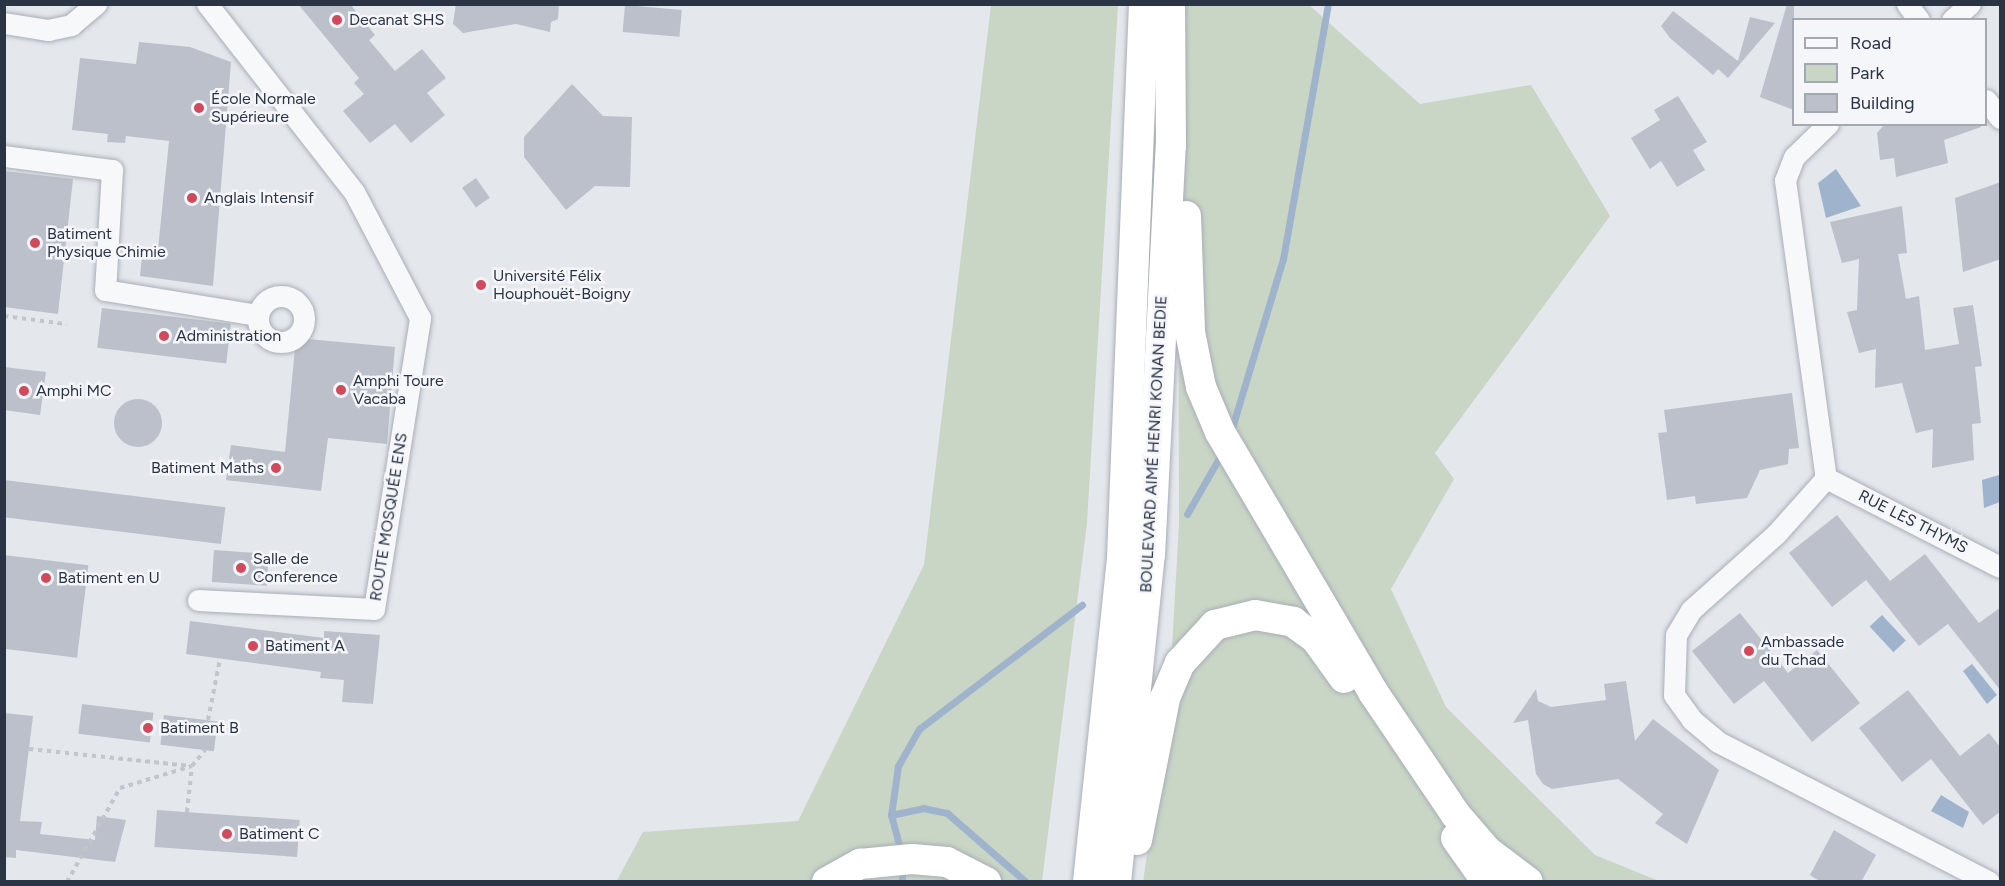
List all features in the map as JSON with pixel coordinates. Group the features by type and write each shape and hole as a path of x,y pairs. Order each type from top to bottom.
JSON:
{"highway":[{"name":"BOULEVARD AIMÉ HENRI KONAN BEDIE","path":"1116,882 1136,556 1144,4"},
{"name":"BOULEVARD AIMÉ HENRI KONAN BEDIE","path":"1088,882 1117,624 1153,496 1171,146 1170,4"},
{"path":"1171,146 1186,202 1195,363 1220,432 1373,692 1456,815 1487,851 1528,882"},
{"path":"1129,882 1165,698 1180,663 1215,625 1255,615 1293,622 1316,639 1486,882"},
{"path":"827,882 860,864 902,859 947,862 986,882"}],"street":[{"path":"4,22 48,30 71,25 96,4"},
{"name":"ROUTE MOSQUÉE ENS","path":"198,600 374,609 420,318 354,192 207,4"},
{"path":"1907,4 1918,18"},
{"path":"1954,18 1970,4"},
{"path":"1987,101 2001,118"},
{"path":"1826,126 1794,157 1785,180 1826,478 1776,534 1691,610 1676,635 1674,695 1718,742 1989,882"},
{"path":"4,156 112,170 105,290 258,315"},
{"name":"RUE LES THYMS","path":"1826,478 2001,567"}],"path":[{"path":"4,316 66,324"},
{"path":"208,720 220,659"},
{"path":"29,749 192,766"},
{"path":"187,812 192,766 205,750"},
{"path":"67,882 120,788 192,766"}],"green space":[{"path":"991,5 1118,5 1087,523 1042,881 616,882 643,832 798,821 924,565"},
{"path":"1178,5 1309,5 1420,104 1531,85 1610,216 1435,453 1454,479 1391,589 1446,707 1595,855 1659,881 1143,882 1169,702 1179,524"}],"water":[{"path":"1836,169 1861,206 1826,218 1818,183"},
{"path":"1999,475 2000,502 1984,508 1982,480"},
{"path":"1882,615 1906,641 1893,652 1870,627"},
{"path":"1972,664 1997,695 1987,704 1963,671"},
{"path":"1941,795 1969,812 1963,828 1931,811"}],"building":[{"path":"298,4 350,4 375,35 369,40 395,71 422,49 446,78 427,93 445,115 411,143 395,124 370,143 343,111 364,94 354,83 359,78"},
{"path":"456,4 559,4 558,19 551,22 550,32 516,24 463,33 453,24"},
{"path":"1787,4 1794,4 1792,109 1760,97"},
{"path":"625,5 682,10 679,37 623,32"},
{"path":"1673,11 1738,61 1750,17 1775,23 1728,78 1718,69 1713,75 1670,38 1661,26"},
{"name":"Anglais Intensif","path":"139,42 190,47 231,62 213,286 140,276 142,257 157,259 169,141 126,136 125,143 107,142 108,134 72,130 80,58 136,64"},
{"path":"572,84 603,116 632,117 630,187 595,186 566,210 524,157 524,137"},
{"path":"1678,96 1707,142 1693,150 1705,170 1677,187 1661,161 1650,169 1631,138 1660,120 1654,110"},
{"path":"1883,126 1981,126 1944,140 1948,163 1896,177 1894,158 1880,160 1877,133"},
{"name":"Batiment Physique Chimie","path":"4,171 73,179 58,314 4,307"},
{"path":"476,178 490,198 476,207 462,188"},
{"path":"2001,182 2001,259 1963,272 1955,198"},
{"path":"1902,206 1907,253 1898,254 1906,299 1919,296 1925,350 1959,344 1953,308 1973,305 1982,366 1975,367 1981,423 1972,424 1974,460 1932,468 1933,429 1916,433 1902,383 1875,388 1876,349 1859,353 1847,312 1857,310 1859,259 1842,263 1830,222"},
{"name":"Administration","path":"102,308 231,324 226,364 97,348"},
{"name":"Amphi Toure Vacaba","path":"296,338 395,347 387,444 328,438 321,491 226,480 231,445 285,452"},
{"name":"Amphi MC","path":"4,367 46,372 40,415 4,410"},
{"path":"1792,393 1799,448 1789,449 1788,464 1760,470 1747,498 1696,504 1695,496 1667,500 1658,433 1667,432 1664,410"},
{"path":"138,399 155,406 162,423 155,440 138,447 121,440 114,423 121,406"},
{"path":"4,480 225,507 221,544 4,517"},
{"path":"1837,515 1890,581 1925,554 1979,623 2001,607 2001,691 1948,624 1919,646 1866,580 1832,607 1789,553"},
{"name":"Salle de Conference","path":"214,550 269,554 267,586 212,582"},
{"path":"4,555 88,565 77,658 4,649"},
{"path":"1740,613 1788,673 1817,650 1860,703 1812,742 1764,681 1734,704 1692,651"},
{"path":"190,621 324,638 324,631 380,635 373,704 342,702 344,680 320,678 321,672 186,654"},
{"path":"1626,681 1635,741 1653,719 1719,770 1687,844 1655,823 1663,814 1618,779 1552,789 1543,784 1536,774 1528,720 1513,723 1536,689 1538,701 1551,707 1606,700 1604,684"},
{"path":"1908,690 1960,756 1989,733 2001,748 2001,811 1983,825 1931,759 1902,782 1859,728"},
{"path":"82,704 153,713 150,743 78,734"},
{"path":"4,713 33,716 20,821 42,822 40,834 95,840 97,816 126,820 115,862 16,850 16,858 4,857"},
{"path":"164,715 218,722 214,751 160,745"},
{"name":"Batiment C","path":"157,810 300,820 297,857 154,847"},
{"path":"1834,830 1876,855 1861,882 1821,882 1810,875"}],"waterway":[{"path":"1231,431 1283,259 1328,4"},
{"path":"1187,514 1222,453"},
{"path":"901,852 891,815 898,766 919,729 1082,605"},
{"path":"891,815 923,808 947,813 1026,882"},
{"path":"902,873 902,882"}],"place":[{"name":"Decanat SHS","path":"337,20"},
{"name":"École Normale Supérieure","path":"199,108"},
{"name":"Anglais Intensif","path":"192,198"},
{"name":"Batiment Physique Chimie","path":"35,243"},
{"name":"Université Félix Houphouët-Boigny","path":"481,285"},
{"name":"Administration","path":"164,336"},
{"name":"Amphi Toure Vacaba","path":"341,390"},
{"name":"Amphi MC","path":"24,391"},
{"name":"Batiment Maths","path":"276,468"},
{"name":"Salle de Conference","path":"241,568"},
{"name":"Batiment en U","path":"46,578"},
{"name":"Batiment A","path":"253,646"},
{"name":"Ambassade du Tchad","path":"1749,651"},
{"name":"Batiment B","path":"148,728"},
{"name":"Batiment C","path":"227,834"}]}
